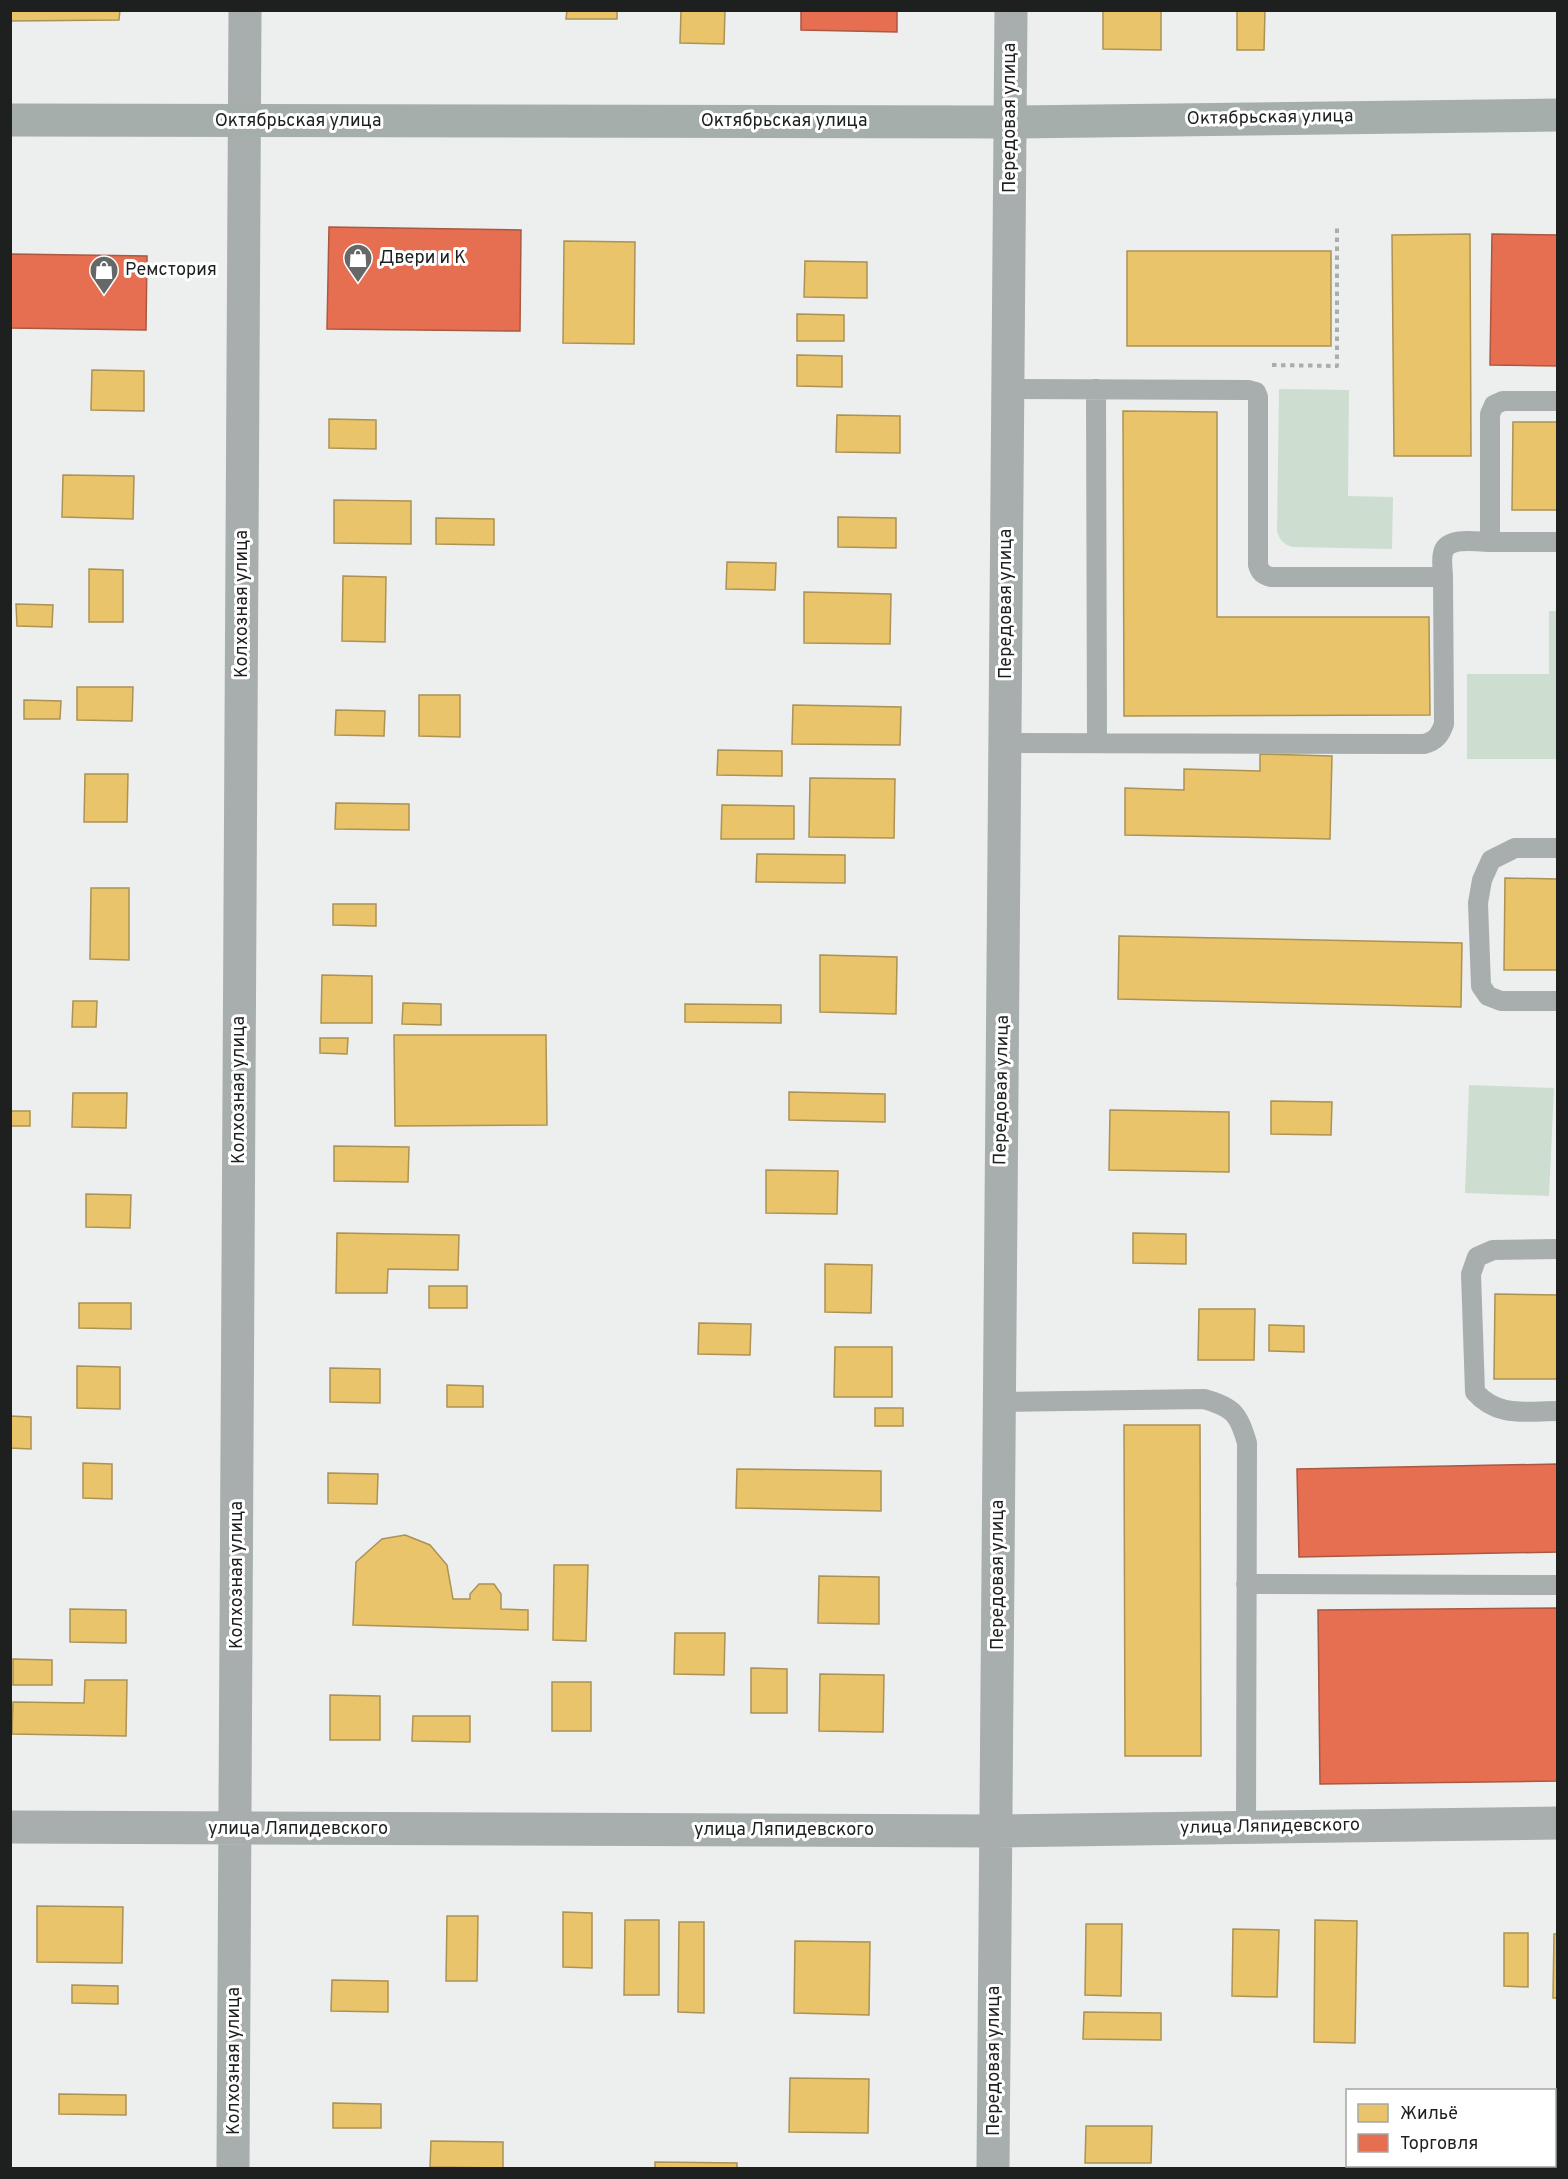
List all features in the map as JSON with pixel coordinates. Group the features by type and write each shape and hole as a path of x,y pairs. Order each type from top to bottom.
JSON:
{"main road":[{"name":"Октябрьская улица","path":"10,120 1010,122 1557,115"}],"street":[{"name":"Колхозная улица","path":"233,2169 246,10"},
{"name":"Передовая улица","path":"993,2169 1011,10"},
{"name":"улица Ляпидевского","path":"10,1827 996,1831 1557,1823"}],"lane":[{"path":"1008,389 1249,390 1256,392 1258,397 1258,565 1265,576 1443,577"},
{"path":"1096,389 1097,743"},
{"path":"1490,542 1490,414 1494,405 1503,401 1557,401"},
{"path":"1006,743 1424,744 1433,742 1440,735 1444,724 1443,552 1447,545 1455,542 1557,542"},
{"path":"1557,848 1515,848 1491,860 1482,880 1479,903 1481,986 1488,996 1501,1001 1557,1000"},
{"path":"1557,1249 1493,1250 1477,1257 1471,1275 1474,1392 1483,1401 1502,1411 1557,1412"},
{"path":"1000,1402 1204,1399 1225,1405 1241,1422 1246,1443 1246,1827"},
{"path":"1246,1584 1557,1585"}],"path":[{"path":"1249,390 1249,365 1337,366 1337,227"}],"green space":[{"path":"1279,389 1349,390 1348,496 1393,497 1392,549 1292,547 1286,545 1281,539 1277,532"},
{"path":"1549,611 1557,611 1557,759 1467,759 1467,674 1549,674"},
{"path":"1469,1085 1554,1088 1549,1196 1465,1193"}],"building: Жильё":[{"path":"10,10 120,10 119,20 10,21"},
{"path":"567,10 617,10 617,19 566,19"},
{"path":"681,10 725,10 724,44 680,43"},
{"path":"1103,10 1161,10 1161,50 1103,49"},
{"path":"1237,10 1265,10 1264,50 1237,50"},
{"path":"1470,234 1471,456 1394,456 1392,235"},
{"path":"564,241 635,242 634,344 563,343"},
{"path":"1127,251 1331,251 1331,346 1127,346"},
{"path":"805,261 867,262 867,298 804,297"},
{"path":"797,314 844,315 844,341 797,341"},
{"path":"797,355 842,356 842,387 797,386"},
{"path":"92,370 144,371 144,411 91,410"},
{"path":"1123,411 1217,412 1217,617 1429,617 1430,715 1124,716"},
{"path":"837,415 900,416 900,453 836,452"},
{"path":"329,419 376,420 376,449 329,448"},
{"path":"1513,422 1558,422 1558,510 1512,510"},
{"path":"63,475 134,476 133,519 62,517"},
{"path":"334,500 411,501 411,544 334,543"},
{"path":"838,517 896,518 896,548 838,547"},
{"path":"436,518 494,519 494,545 436,544"},
{"path":"727,562 776,563 775,590 726,589"},
{"path":"89,569 123,570 123,622 89,622"},
{"path":"343,576 386,577 385,642 342,641"},
{"path":"804,592 891,594 890,644 804,643"},
{"path":"16,604 53,605 52,627 17,626"},
{"path":"77,687 133,687 132,721 77,720"},
{"path":"419,695 460,695 460,737 419,736"},
{"path":"24,700 61,701 60,719 24,719"},
{"path":"793,705 901,707 900,745 792,744"},
{"path":"336,710 385,711 384,736 335,735"},
{"path":"718,750 782,751 782,776 717,775"},
{"path":"1260,754 1332,756 1330,839 1125,835 1125,788 1184,790 1184,769 1260,771"},
{"path":"85,774 128,774 127,822 84,822"},
{"path":"810,778 895,779 894,838 809,837"},
{"path":"336,803 409,804 409,830 335,829"},
{"path":"722,805 794,806 794,839 721,839"},
{"path":"757,854 845,855 845,883 756,882"},
{"path":"1505,878 1558,879 1558,970 1504,970"},
{"path":"91,888 129,888 129,960 90,959"},
{"path":"333,904 376,904 376,926 333,925"},
{"path":"1119,936 1462,943 1461,1007 1118,999"},
{"path":"820,955 897,957 896,1014 820,1012"},
{"path":"322,975 372,976 372,1023 321,1023"},
{"path":"73,1001 97,1001 96,1027 72,1027"},
{"path":"403,1003 441,1004 441,1025 402,1024"},
{"path":"685,1004 781,1005 781,1023 685,1022"},
{"path":"394,1035 546,1035 547,1125 395,1126"},
{"path":"320,1038 348,1038 347,1054 320,1053"},
{"path":"789,1092 885,1094 885,1122 789,1120"},
{"path":"73,1093 127,1093 126,1128 72,1127"},
{"path":"1271,1101 1332,1102 1331,1135 1271,1134"},
{"path":"1110,1110 1229,1112 1229,1172 1109,1170"},
{"path":"10,1111 30,1111 30,1126 10,1126"},
{"path":"334,1146 409,1147 408,1182 334,1181"},
{"path":"766,1170 838,1171 837,1214 766,1213"},
{"path":"86,1194 131,1195 130,1228 86,1227"},
{"path":"337,1233 459,1235 458,1270 388,1269 387,1293 336,1293"},
{"path":"1133,1233 1186,1234 1186,1264 1133,1263"},
{"path":"825,1264 872,1265 871,1313 825,1312"},
{"path":"429,1286 467,1286 467,1308 429,1308"},
{"path":"1495,1294 1558,1295 1558,1379 1494,1379"},
{"path":"79,1303 131,1303 131,1329 79,1328"},
{"path":"1199,1309 1255,1309 1254,1360 1198,1360"},
{"path":"699,1323 751,1324 750,1355 698,1354"},
{"path":"1269,1325 1304,1326 1304,1352 1269,1351"},
{"path":"835,1347 892,1347 892,1397 834,1397"},
{"path":"77,1366 120,1367 120,1409 77,1408"},
{"path":"330,1368 380,1369 380,1403 330,1402"},
{"path":"447,1385 483,1386 483,1407 447,1407"},
{"path":"875,1408 903,1408 903,1426 875,1426"},
{"path":"10,1416 31,1417 31,1449 10,1448"},
{"path":"1124,1425 1200,1425 1201,1756 1125,1756"},
{"path":"83,1463 112,1464 112,1499 83,1498"},
{"path":"737,1469 881,1471 881,1511 736,1508"},
{"path":"328,1473 378,1474 377,1504 328,1503"},
{"path":"405,1535 430,1545 447,1565 453,1599 470,1599 470,1594 479,1584 494,1584 501,1594 501,1609 528,1610 528,1630 353,1625 356,1562 382,1539"},
{"path":"554,1565 588,1565 586,1641 553,1640"},
{"path":"819,1576 879,1577 879,1624 818,1623"},
{"path":"70,1609 126,1610 126,1643 70,1642"},
{"path":"675,1633 725,1633 724,1675 674,1674"},
{"path":"13,1659 52,1660 52,1685 13,1685"},
{"path":"751,1668 787,1669 787,1713 751,1713"},
{"path":"820,1674 884,1675 883,1732 819,1731"},
{"path":"85,1680 127,1680 126,1736 12,1734 13,1702 84,1703"},
{"path":"552,1682 591,1682 591,1731 552,1731"},
{"path":"330,1695 380,1696 380,1740 330,1740"},
{"path":"413,1716 470,1716 470,1742 412,1741"},
{"path":"37,1906 123,1907 122,1963 37,1962"},
{"path":"563,1912 592,1913 592,1968 563,1967"},
{"path":"447,1916 478,1916 477,1981 446,1981"},
{"path":"625,1920 659,1920 659,1995 624,1995"},
{"path":"1315,1920 1357,1921 1355,2043 1314,2042"},
{"path":"679,1922 704,1922 704,2013 678,2012"},
{"path":"1086,1924 1122,1924 1121,1996 1085,1995"},
{"path":"1233,1929 1279,1930 1277,1997 1232,1996"},
{"path":"1504,1933 1528,1933 1528,1987 1504,1986"},
{"path":"1554,1934 1558,1934 1558,1998 1553,1998"},
{"path":"795,1941 870,1942 869,2015 794,2013"},
{"path":"332,1980 388,1981 388,2012 331,2011"},
{"path":"72,1985 118,1986 118,2004 72,2003"},
{"path":"1084,2012 1161,2013 1161,2040 1083,2039"},
{"path":"790,2078 869,2079 868,2133 789,2132"},
{"path":"59,2094 126,2095 126,2115 59,2114"},
{"path":"333,2103 381,2104 381,2128 333,2128"},
{"path":"1086,2126 1152,2126 1151,2163 1085,2163"},
{"path":"431,2141 503,2142 503,2168 430,2167"},
{"path":"655,2162 737,2163 737,2168 655,2168"},
{"path":"1359,2167 1416,2167 1416,2168"}],"building: Торговля":[{"path":"801,10 897,10 897,32 801,30"},
{"path":"329,227 521,230 520,331 327,329"},
{"path":"1492,234 1558,235 1558,366 1490,365"},
{"path":"10,254 147,256 146,330 10,328"},
{"path":"1558,1464 1558,1552 1299,1557 1297,1469"},
{"path":"1558,1608 1558,1781 1320,1784 1318,1610"}],"place":[{"name":"Двери и К","path":"358,284"},
{"name":"Ремстория","path":"104,296"}]}
